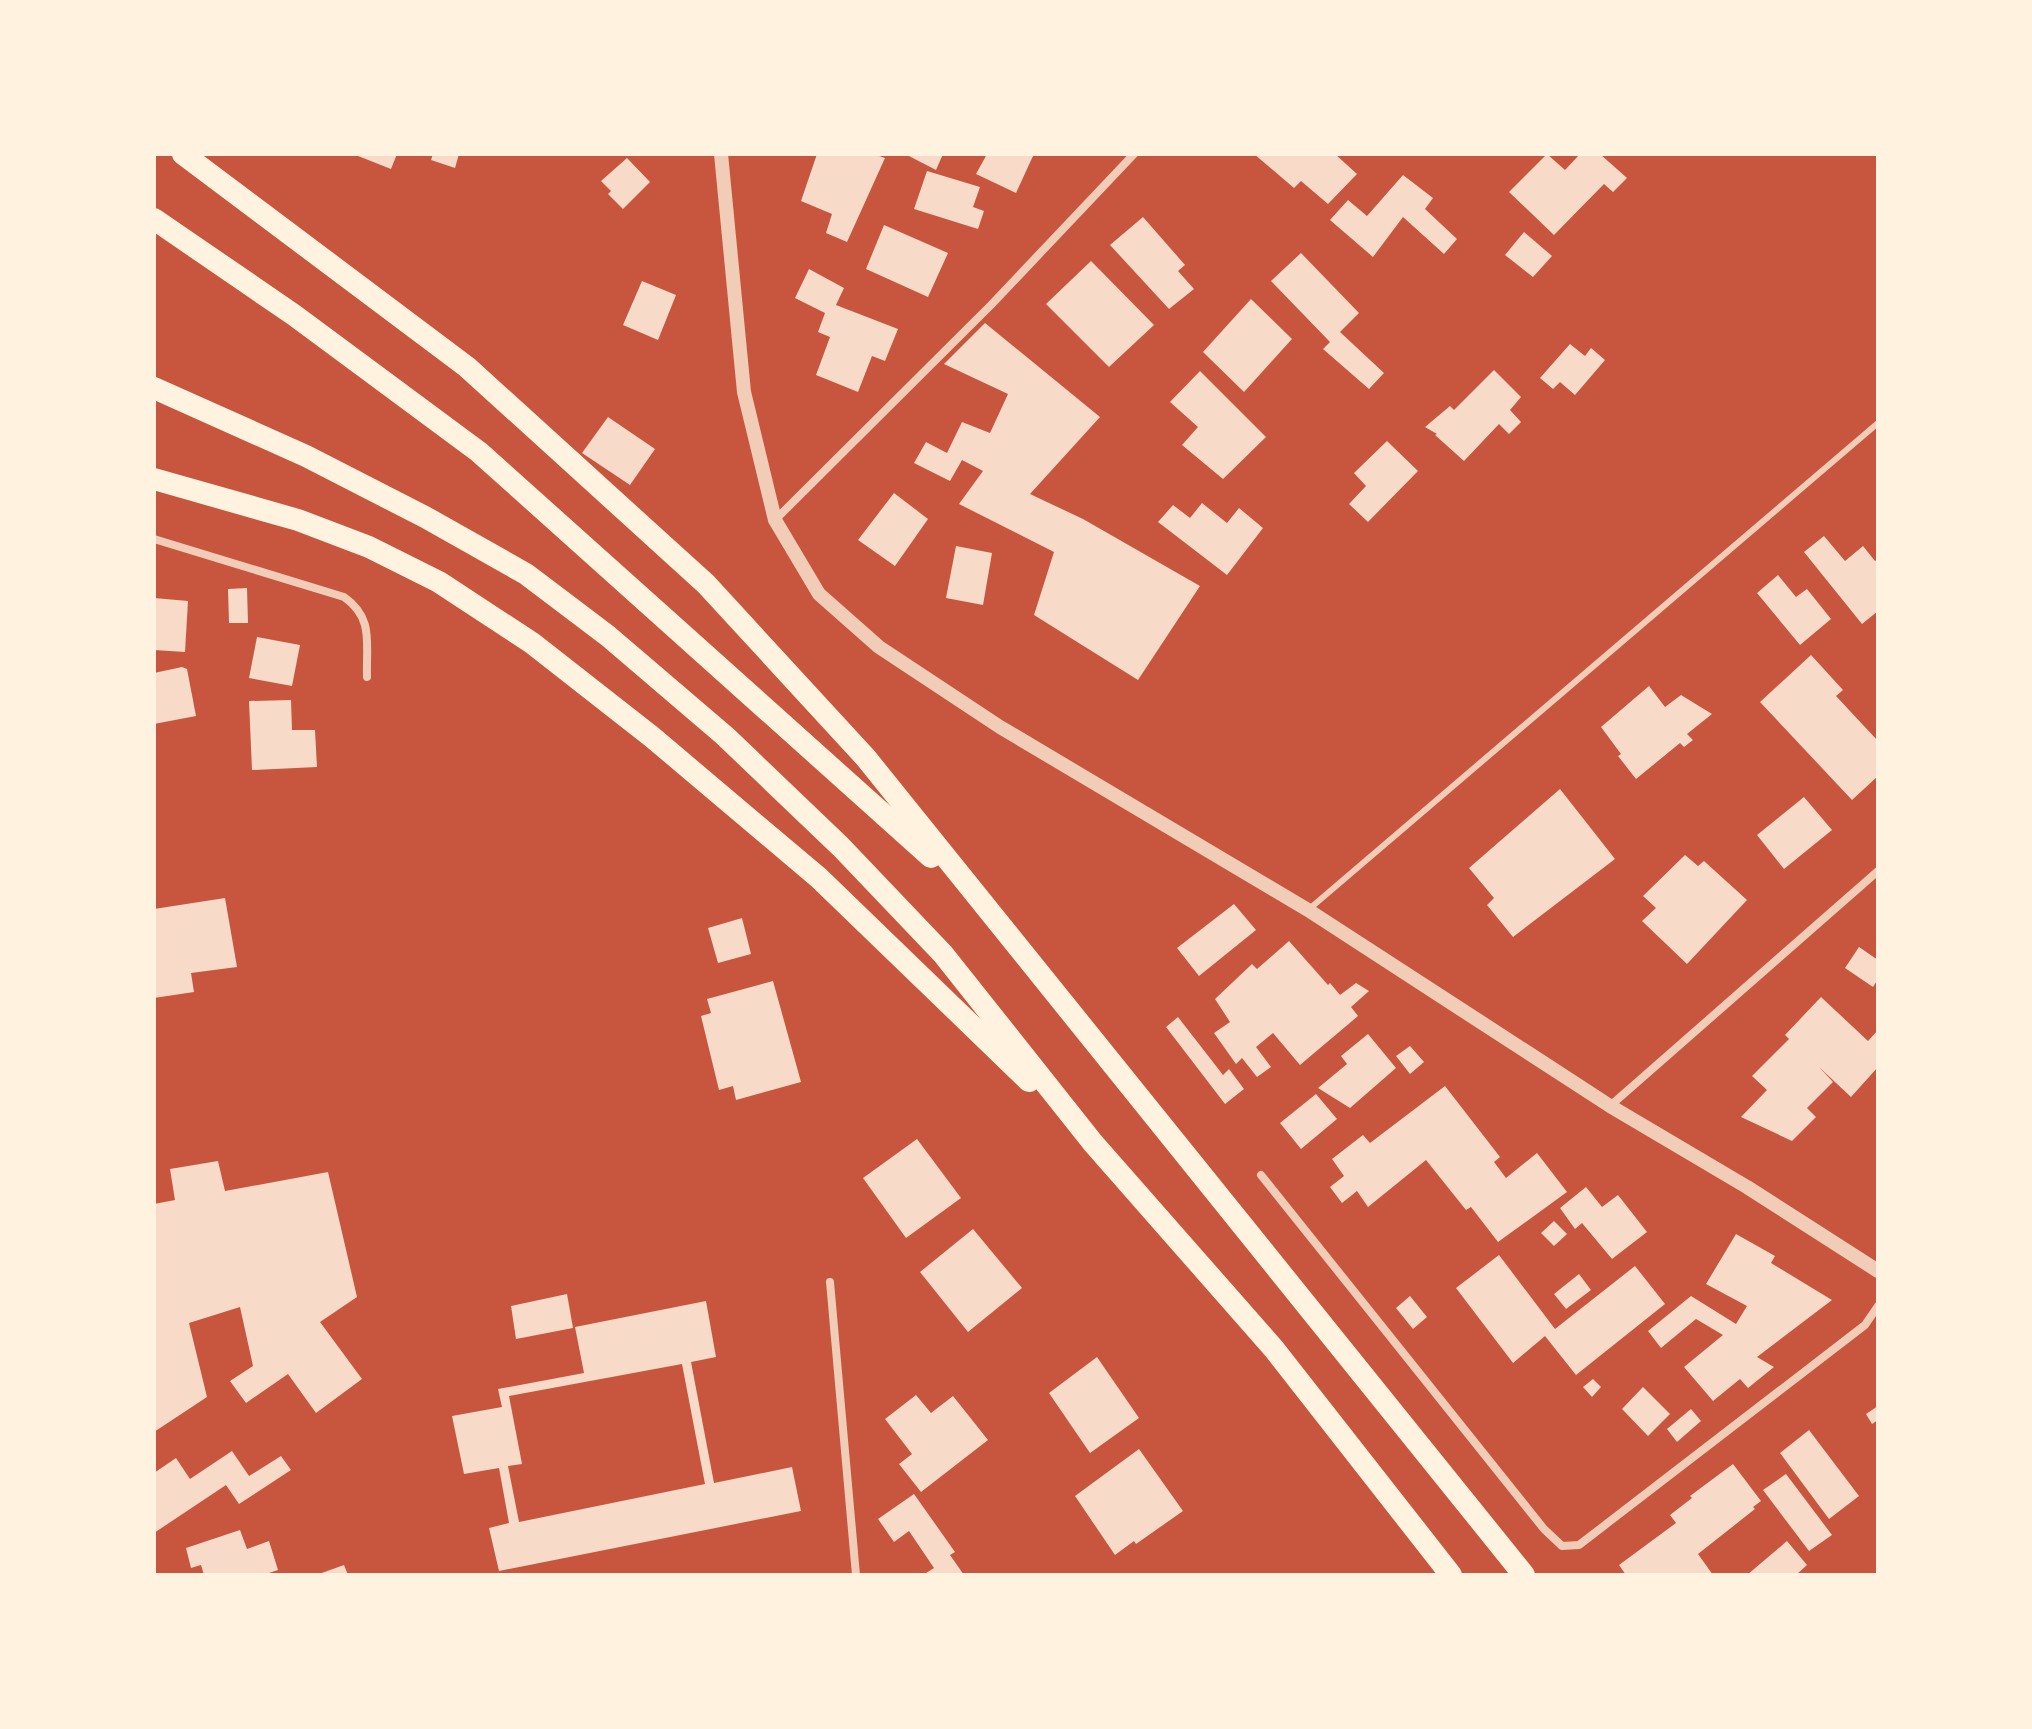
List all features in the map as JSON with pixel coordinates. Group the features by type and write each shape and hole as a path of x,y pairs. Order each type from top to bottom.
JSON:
{"highway":[{"path":"183,154 467,367 706,584 866,758 1524,1575"},
{"path":"154,219 294,315 479,452 977,898"},
{"path":"154,388 306,456 425,517 526,574 608,636 725,736 841,847 943,954 1093,1143 1274,1349 1451,1575"},
{"path":"154,479 298,520 369,547 439,582 532,643 652,737 819,878 1093,1143"}],"street":[{"path":"721,154 744,392 775,520 819,594 879,647 1000,727 1308,910 1610,1106 1747,1187 1878,1271"},
{"path":"775,520 991,305 1134,154"},
{"path":"154,539 344,597 359,607 366,624 367,677"},
{"path":"1610,1106 1878,871"},
{"path":"1261,1175 1517,1496 1562,1546 1579,1545 1865,1325 1878,1306"},
{"path":"830,1282 856,1575"}],"lane":[{"path":"1308,910 1878,423"}],"building":[{"path":"353,154 397,154 391,169"},
{"path":"433,154 459,154 455,168 431,160"},
{"path":"817,154 873,154 885,158 847,242 826,233 832,214 801,201"},
{"path":"905,154 943,154 936,170"},
{"path":"987,154 1033,156 1016,193 976,174"},
{"path":"1254,154 1335,154 1357,174 1328,204 1301,181 1294,188"},
{"path":"1547,154 1565,170 1580,154 1600,154 1627,178 1613,192 1604,184 1554,235 1509,192"},
{"path":"627,158 650,182 623,209 608,194 611,191 601,181"},
{"path":"927,171 980,187 973,207 984,211 978,229 914,209"},
{"path":"1403,175 1433,198 1425,209 1457,239 1444,254 1403,217 1373,257 1330,220 1348,200 1367,216"},
{"path":"1143,217 1185,265 1178,271 1194,289 1169,309 1110,245"},
{"path":"884,225 948,253 928,297 866,269"},
{"path":"1524,232 1552,256 1533,277 1505,255"},
{"path":"1301,253 1359,313 1340,332 1384,373 1369,389 1323,349 1330,342 1271,281"},
{"path":"1091,261 1154,325 1109,367 1046,304"},
{"path":"809,269 844,288 836,305 898,329 885,361 872,356 858,392 816,375 830,337 818,332 825,313 795,298"},
{"path":"642,281 676,295 658,340 623,325"},
{"path":"1251,299 1292,339 1244,392 1203,352"},
{"path":"985,323 1100,417 1030,494 1083,519 1200,586 1138,680 1034,615 1054,552 959,504 983,471 962,460 950,481 914,463 926,442 947,453 962,422 990,433 1008,394 944,364"},
{"path":"1570,344 1585,356 1591,348 1605,360 1575,395 1560,382 1553,389 1540,378"},
{"path":"1494,370 1521,397 1510,410 1521,422 1509,434 1499,424 1464,461 1437,434 1425,427 1450,406 1454,410"},
{"path":"1200,371 1266,437 1223,479 1182,445 1198,427 1170,402"},
{"path":"608,417 655,449 630,485 582,453"},
{"path":"1387,441 1418,471 1368,522 1349,504 1366,486 1354,473"},
{"path":"894,493 928,519 895,566 858,540"},
{"path":"1202,503 1227,523 1239,508 1263,528 1227,575 1158,522 1173,505 1190,518"},
{"path":"1824,536 1845,561 1863,546 1875,561 1878,559 1878,611 1862,624 1804,552"},
{"path":"956,546 992,553 983,605 946,598"},
{"path":"1778,575 1796,597 1807,589 1831,619 1800,645 1757,593"},
{"path":"247,588 248,623 229,623 228,589"},
{"path":"154,598 188,601 185,652 154,650"},
{"path":"257,637 300,645 292,686 249,678"},
{"path":"1811,655 1843,690 1836,696 1878,741 1878,776 1852,800 1760,702"},
{"path":"182,667 187,669 196,716 154,724 154,673"},
{"path":"1649,686 1665,707 1681,695 1712,714 1687,734 1693,740 1684,747 1680,743 1636,779 1601,727"},
{"path":"291,700 292,730 315,730 317,767 252,770 249,701"},
{"path":"1560,789 1615,859 1513,937 1487,905 1494,898 1469,868"},
{"path":"1804,797 1832,830 1784,869 1757,835"},
{"path":"1685,855 1698,866 1704,861 1747,900 1687,964 1642,921 1656,908 1643,896"},
{"path":"225,898 237,967 191,973 194,992 154,998 154,909"},
{"path":"1234,904 1256,930 1199,976 1177,948"},
{"path":"742,918 751,954 718,963 708,928"},
{"path":"1289,941 1340,995 1356,983 1369,991 1351,1007 1358,1016 1300,1065 1273,1033 1256,1047 1271,1067 1257,1077 1242,1058 1236,1064 1214,1033 1230,1022 1215,999 1252,964 1257,969"},
{"path":"1859,947 1878,960 1878,979 1873,987 1845,968"},
{"path":"773,981 801,1082 736,1100 733,1086 719,1090 701,1016 711,1013 707,999"},
{"path":"1821,997 1868,1041 1878,1030 1878,1067 1851,1097 1819,1067 1833,1082 1807,1108 1816,1117 1792,1141 1741,1117 1767,1090 1752,1076 1789,1039 1785,1035"},
{"path":"1178,1017 1223,1075 1229,1069 1244,1089 1225,1104 1166,1027"},
{"path":"1368,1034 1396,1068 1350,1108 1318,1088 1347,1064 1341,1056"},
{"path":"1410,1046 1424,1062 1410,1074 1396,1056"},
{"path":"1445,1086 1500,1157 1494,1162 1506,1178 1537,1153 1567,1192 1498,1242 1471,1207 1466,1210 1426,1160 1368,1207 1357,1191 1342,1203 1330,1187 1344,1176 1332,1159 1363,1135 1370,1143"},
{"path":"1316,1094 1337,1119 1301,1149 1280,1123"},
{"path":"917,1139 961,1198 906,1238 863,1178"},
{"path":"218,1161 225,1191 328,1172 357,1297 320,1322 362,1379 316,1413 288,1374 246,1403 230,1381 253,1366 240,1307 189,1323 207,1397 154,1432 154,1204 175,1200 170,1169"},
{"path":"1586,1187 1602,1207 1618,1195 1647,1232 1612,1259 1582,1223 1575,1229 1560,1208"},
{"path":"1554,1221 1567,1234 1554,1246 1541,1233"},
{"path":"973,1229 1022,1288 968,1332 920,1272"},
{"path":"1736,1234 1775,1256 1771,1263 1832,1300 1757,1357 1774,1367 1748,1388 1740,1379 1713,1401 1684,1367 1723,1335 1696,1319 1661,1348 1648,1331 1691,1296 1736,1324 1747,1306 1706,1284"},
{"path":"1499,1255 1555,1329 1635,1266 1665,1304 1576,1375 1545,1336 1513,1363 1456,1288"},
{"path":"1579,1274 1591,1290 1566,1309 1554,1294"},
{"path":"567,1294 573,1328 516,1339 511,1306"},
{"path":"1410,1296 1427,1317 1413,1329 1396,1308"},
{"path":"706,1301 716,1357 691,1362 714,1483 792,1467 801,1511 499,1571 489,1528 509,1523 499,1468 464,1474 452,1416 502,1407 498,1389 584,1373 575,1327","holes":["682,1364 705,1484 519,1522 508,1466 522,1464 509,1396"]},
{"path":"1097,1357 1139,1418 1090,1453 1049,1393"},
{"path":"1593,1379 1601,1387 1592,1397 1583,1387"},
{"path":"1643,1387 1670,1414 1648,1436 1622,1409"},
{"path":"916,1395 931,1413 953,1396 988,1440 921,1492 899,1464 912,1454 885,1419"},
{"path":"1878,1406 1878,1420 1872,1424 1866,1414"},
{"path":"1691,1409 1701,1421 1677,1442 1667,1429"},
{"path":"1809,1430 1859,1496 1829,1519 1780,1453"},
{"path":"1139,1449 1183,1511 1115,1555 1075,1496"},
{"path":"232,1451 249,1476 281,1456 291,1470 239,1504 226,1485 154,1533 154,1473 176,1458 190,1479"},
{"path":"1733,1464 1761,1501 1698,1554 1713,1575 1626,1575 1619,1565 1676,1523 1670,1515"},
{"path":"1786,1474 1832,1535 1809,1551 1763,1490"},
{"path":"914,1494 955,1552 950,1555 964,1575 923,1575 934,1568 909,1531 894,1542 878,1519"},
{"path":"240,1530 247,1549 269,1541 278,1570 263,1575 204,1575 201,1565 191,1568 186,1548"},
{"path":"1787,1541 1807,1565 1796,1575 1747,1575"},
{"path":"344,1565 348,1575 316,1575"}]}
